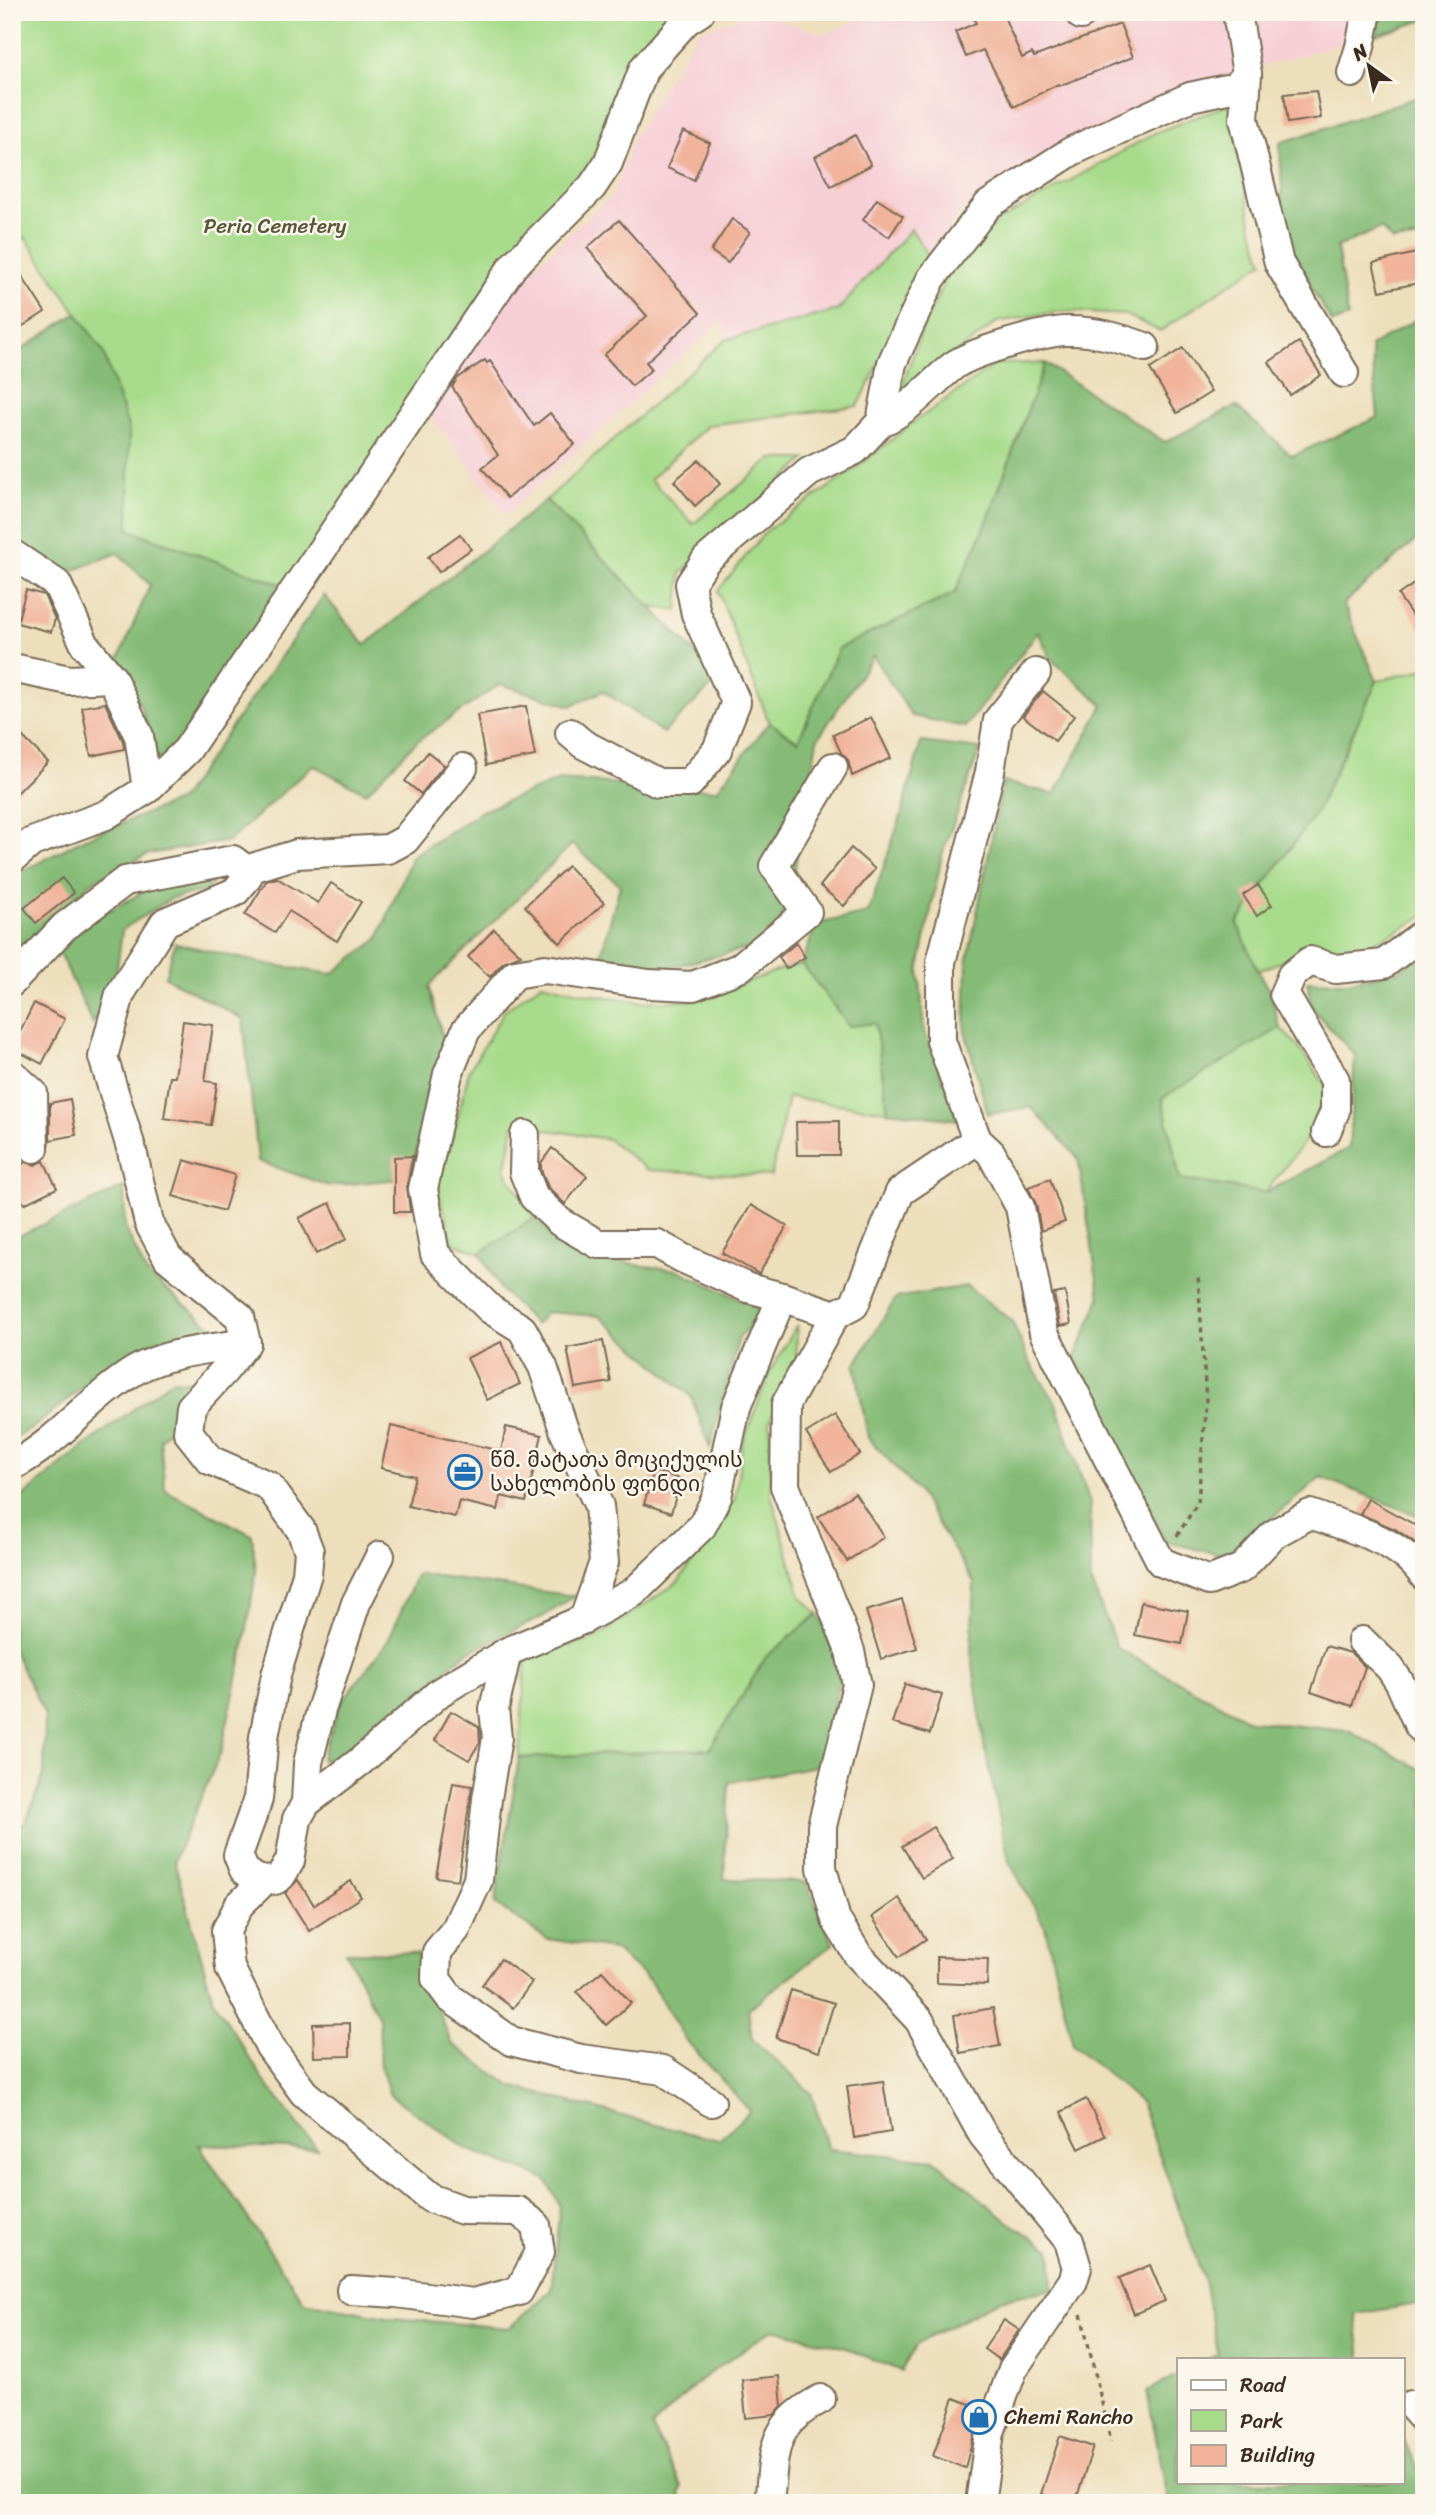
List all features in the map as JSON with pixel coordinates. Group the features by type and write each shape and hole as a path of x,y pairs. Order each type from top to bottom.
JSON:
{"street":[{"path":"12,859 32,842 106,815 147,789 187,750 513,266 592,187 608,163 644,68 686,20 700,12"},
{"path":"1237,12 1247,74 1244,119 1279,263 1344,373"},
{"path":"1352,72 1367,12"},
{"path":"881,422 892,363 931,279 988,205 1072,151 1190,97 1236,87 1247,74"},
{"path":"570,733 583,744 658,783 690,783 717,750 736,702 696,614 690,584 706,560 809,472 855,450 881,422 899,415 955,364 989,349 1065,331 1108,334 1145,347"},
{"path":"12,554 57,584 85,645 112,678 139,736 147,789"},
{"path":"12,668 69,680 112,678"},
{"path":"1036,673 998,720 990,772 941,962 941,1041 977,1140 991,1153 1020,1208 1044,1333 1161,1562 1209,1581 1242,1568 1274,1534 1310,1514 1377,1538 1416,1563 1424,1576"},
{"path":"583,1619 604,1562 599,1506 565,1433 543,1367 522,1329 491,1309 435,1254 423,1189 448,1074 466,1030 515,974 545,970 649,985 693,986 739,968 807,912 774,866 833,767"},
{"path":"246,870 297,854 388,849 405,840 463,768"},
{"path":"12,982 64,927 125,881 233,860 246,870 247,878 235,892 164,922 120,994 103,1057 132,1151 149,1223 168,1258 240,1317 246,1343"},
{"path":"1326,1132 1335,1111 1335,1080 1284,993 1292,975 1310,961 1336,969 1384,964 1424,933"},
{"path":"12,1074 33,1093 34,1148"},
{"path":"526,1135 524,1172 534,1197 560,1222 598,1244 657,1244 748,1288 835,1315"},
{"path":"977,1140 900,1192 854,1305 835,1315 786,1404 785,1486 850,1651 857,1685 822,1826 822,1868 836,1920 858,1955 919,2020 983,2135 1069,2241 1077,2268 1073,2281 1013,2368 990,2432 980,2503"},
{"path":"246,1343 191,1406 188,1432 210,1460 269,1486 302,1530 309,1551 307,1574 276,1675 264,1737 258,1799 239,1855 244,1870 264,1881 275,1880 287,1867 297,1819 306,1803 362,1760 440,1692 506,1652 583,1619 634,1592 702,1526 717,1497 736,1407 782,1297"},
{"path":"12,1466 35,1454 98,1398 137,1370 176,1356 246,1343"},
{"path":"306,1803 308,1763 321,1710 356,1603 380,1556"},
{"path":"1362,1640 1390,1668 1424,1731"},
{"path":"506,1652 494,1709 497,1738 478,1880 456,1929 436,1952 436,1979 450,1998 511,2041 581,2059 663,2070 711,2102"},
{"path":"264,1881 239,1905 226,1931 230,1968 270,2047 304,2093 430,2198 463,2210 518,2211 536,2225 540,2252 519,2291 473,2303 396,2292 351,2290"},
{"path":"769,2503 771,2467 786,2423 802,2409 821,2399"}],"path":[{"path":"1161,1562 1198,1502 1206,1401 1198,1274"},
{"path":"1073,2281 1111,2441"}],"shaded area":[{"path":"758,12 824,35 877,12 1354,12 1347,42 1178,90 1028,162 965,206 931,259 911,229 838,310 725,340 722,320 506,515 429,414 520,279 613,194 634,136 698,31"}],"green space":[{"name":"Peria Cemetery","path":"12,12 695,12 684,18 605,160 294,589 129,530 129,430 103,352 25,237 12,244"},
{"path":"1380,12 1424,12 1424,20 1377,35"},
{"path":"1424,95 1424,238 1392,241 1381,228 1337,247 1348,317 1332,323 1284,242 1280,143"},
{"path":"1230,104 1252,227 1263,262 1160,331 1126,315 1061,311 997,322 897,399 921,333 953,262 1000,220 1157,132"},
{"path":"911,229 931,259 858,406 708,425 650,479 693,524 772,459 806,459 681,573 678,610 651,607 546,500 725,340 838,310"},
{"path":"77,313 103,352 129,430 129,530 294,589 164,767 157,756 141,707 119,659 150,585 118,553 67,573 12,538 12,356"},
{"path":"1424,315 1424,533 1343,604 1377,681 1316,812 1237,923 1270,993 1280,1028 1162,1098 1180,1179 1265,1193 1349,1148 1355,1055 1313,1010 1307,981 1347,982 1401,970 1424,951 1424,1518 1321,1477 1227,1556 1166,1542 1072,1365 1100,1298 1078,1158 1031,1107 988,1114 965,1031 967,963 1003,782 1055,794 1103,705 1051,659 1038,632 965,727 912,716 873,656 817,740 792,893 771,943 663,969 601,955 620,885 572,844 429,986 445,1046 409,1178 329,1186 258,1161 243,1019 165,977 175,943 266,964 332,974 378,939 412,856 482,811 559,780 717,790 769,722 798,741 839,648 955,593 987,522 1045,363 1165,442 1236,406 1292,456 1378,417 1371,346"},
{"path":"1045,363 987,522 955,593 839,648 798,741 769,722 718,591 766,531 855,469 910,425 996,364"},
{"path":"546,500 720,678 663,733 603,691 571,706 500,684 416,742 366,793 313,765 229,841 148,854 90,883 12,966 12,877 83,839 180,800 324,595 365,645"},
{"path":"1424,669 1424,916 1384,938 1343,955 1319,946 1258,971 1237,924 1316,812 1377,681"},
{"path":"921,742 980,749 942,855 919,969 924,1030 959,1120 888,1111 875,1023 849,1026 802,964 816,924 868,913 901,816"},
{"path":"214,881 205,891 172,898 122,930 116,976 93,1024 57,949 97,917 154,886"},
{"path":"802,964 849,1026 875,1023 888,1111 788,1097 771,1176 648,1170 608,1139 514,1125 505,1170 534,1218 480,1253 453,1243 437,1187 469,1071 504,1011 542,983 588,994 643,1002 699,1000"},
{"path":"1280,1028 1297,1045 1326,1086 1317,1125 1265,1193 1180,1179 1162,1097"},
{"path":"124,1187 125,1227 146,1273 223,1336 194,1335 139,1353 83,1387 12,1441 12,1236 14,1238"},
{"path":"534,1218 551,1233 589,1252 637,1265 678,1270 763,1310 739,1338 710,1448 691,1396 599,1316 546,1312 536,1325 501,1290 480,1253"},
{"path":"967,1286 1012,1321 1030,1363 1055,1401 1090,1503 1091,1581 1117,1648 1250,1721 1348,1731 1424,1771 1424,2303 1356,2314 1361,2358 1211,2358 1218,2354 1204,2280 1141,2103 1073,2045 1045,1927 1009,1861 984,1744 971,1651 974,1582 917,1490 868,1438 855,1365 896,1298"},
{"path":"797,1325 796,1362 770,1421 771,1495 801,1597 818,1614 766,1657 710,1749 519,1758 526,1657 592,1640 678,1582 735,1499 742,1445 771,1370"},
{"path":"172,1380 206,1382 160,1440 165,1490 252,1535 256,1571 244,1647 221,1752 174,1860 213,2000 265,2082 317,2149 199,2145 304,2302 392,2318 509,2328 551,2290 560,2206 546,2179 467,2149 390,2095 381,2068 379,2018 346,1952 417,1953 451,2043 511,2086 719,2140 750,2111 685,2039 650,1981 614,1949 547,1939 495,1904 519,1758 710,1749 766,1657 818,1614 843,1657 827,1744 827,1764 729,1782 724,1879 806,1882 833,1944 748,2009 752,2039 811,2093 828,2149 935,2160 1007,2221 1051,2249 1053,2289 998,2300 917,2344 901,2371 843,2347 773,2329 700,2380 652,2427 682,2487 679,2503 12,2503 12,1830 25,1824 44,1774 45,1715 12,1648 12,1506 78,1451"},
{"path":"417,1574 575,1596 544,1616 464,1654 352,1753 321,1760 340,1704 388,1641"},
{"path":"1177,2376 1177,2484 1404,2484 1404,2442 1418,2470 1424,2503 1169,2503 1147,2391"}],"building":[{"path":"989,12 1002,12 1022,58 1032,53 1034,57 1120,24 1133,57 1059,86 1058,84 1014,107 983,50 966,57 955,32 976,23 974,19"},
{"path":"1316,91 1321,118 1288,123 1284,94"},
{"path":"683,131 710,143 694,180 667,168"},
{"path":"855,135 871,165 831,186 815,157"},
{"path":"877,199 903,216 889,237 863,220"},
{"path":"732,219 750,232 728,263 711,251"},
{"path":"619,220 700,313 646,362 652,369 632,386 604,355 647,316 587,248"},
{"path":"1416,253 1423,282 1380,291 1373,263"},
{"path":"12,261 45,312 12,333"},
{"path":"1299,342 1321,375 1290,395 1269,362"},
{"path":"1183,348 1211,392 1177,413 1150,369"},
{"path":"485,360 487,363 490,361 534,426 550,413 575,444 507,498 482,468 498,455 452,387 458,378"},
{"path":"699,460 720,484 695,506 674,481"},
{"path":"460,534 471,549 439,572 428,557"},
{"path":"1424,577 1424,633 1398,595"},
{"path":"26,590 44,595 55,619 51,632 17,623"},
{"path":"1043,691 1074,716 1055,741 1023,716"},
{"path":"105,703 123,741 124,749 91,756 82,707"},
{"path":"526,706 535,756 486,765 477,715"},
{"path":"871,717 891,758 852,776 848,760 841,753 833,735"},
{"path":"22,736 48,762 12,798 12,745"},
{"path":"428,752 444,765 421,794 405,781"},
{"path":"851,848 875,869 844,906 820,886"},
{"path":"568,866 604,903 560,943 525,906"},
{"path":"62,878 74,893 36,923 24,908"},
{"path":"277,878 318,903 331,883 361,902 337,941 289,911 275,933 245,915 266,881"},
{"path":"1258,885 1272,905 1257,916 1243,895"},
{"path":"494,929 521,955 503,962 490,977 468,957"},
{"path":"796,943 805,957 786,969 779,957"},
{"path":"34,1003 65,1019 42,1064 12,1048"},
{"path":"183,1021 213,1025 205,1081 217,1083 211,1125 164,1118 170,1077 175,1077"},
{"path":"70,1099 76,1135 50,1140 50,1103"},
{"path":"839,1121 839,1155 797,1155 796,1122"},
{"path":"552,1148 587,1176 565,1204 548,1187 541,1169 541,1163"},
{"path":"413,1156 407,1186 410,1212 394,1212 394,1157"},
{"path":"184,1160 235,1175 224,1211 173,1196"},
{"path":"44,1161 57,1188 24,1204 12,1180 12,1169 26,1162 35,1165"},
{"path":"1050,1179 1065,1222 1041,1231 1036,1204 1028,1187"},
{"path":"330,1203 347,1239 316,1254 299,1218"},
{"path":"751,1205 787,1226 759,1274 722,1253"},
{"path":"1065,1292 1071,1324 1060,1326 1054,1294"},
{"path":"603,1341 611,1382 575,1388 567,1348"},
{"path":"501,1342 520,1384 487,1400 467,1358"},
{"path":"835,1415 860,1454 831,1472 806,1433"},
{"name":"წმ. მატათა მოციქულის სახელობის ფონდი","path":"391,1426 501,1451 506,1427 542,1435 526,1502 501,1496 498,1510 459,1501 455,1517 408,1506 415,1476 381,1468"},
{"path":"654,1471 681,1479 671,1513 644,1504"},
{"path":"855,1493 884,1537 847,1561 818,1517"},
{"path":"1368,1499 1424,1530 1417,1544 1395,1529 1360,1514"},
{"path":"902,1600 917,1648 881,1659 866,1611"},
{"path":"1141,1602 1188,1611 1182,1644 1135,1635"},
{"path":"1326,1646 1351,1653 1365,1667 1352,1706 1311,1692"},
{"path":"905,1684 942,1695 930,1734 892,1723"},
{"path":"451,1711 479,1727 480,1742 469,1760 435,1740"},
{"path":"453,1783 472,1786 458,1880 436,1877"},
{"path":"933,1827 953,1859 922,1878 902,1846"},
{"path":"298,1880 314,1905 351,1881 361,1897 309,1931 285,1893"},
{"path":"899,1898 926,1939 899,1957 872,1917"},
{"path":"937,1957 988,1959 987,1985 937,1983"},
{"path":"501,1959 532,1982 513,2008 482,1985"},
{"path":"602,1971 631,2003 606,2025 577,1992"},
{"path":"791,1990 834,2003 819,2052 776,2038"},
{"path":"993,2008 1000,2046 960,2053 954,2015"},
{"path":"350,2023 350,2056 314,2057 313,2024"},
{"path":"883,2081 891,2132 854,2138 847,2086"},
{"path":"1086,2099 1105,2136 1079,2149 1061,2112"},
{"path":"1150,2265 1165,2301 1134,2314 1119,2278"},
{"path":"1004,2320 1019,2330 999,2360 984,2349"},
{"path":"779,2376 782,2406 774,2415 746,2418 742,2380"},
{"path":"954,2398 981,2408 965,2468 933,2456"},
{"path":"1060,2436 1093,2447 1075,2503 1041,2494"}],"place":[{"name":"წმ. მატათა მოციქულის სახელობის ფონდი","path":"465,1472"},
{"name":"Chemi Rancho","path":"979,2417"}]}
